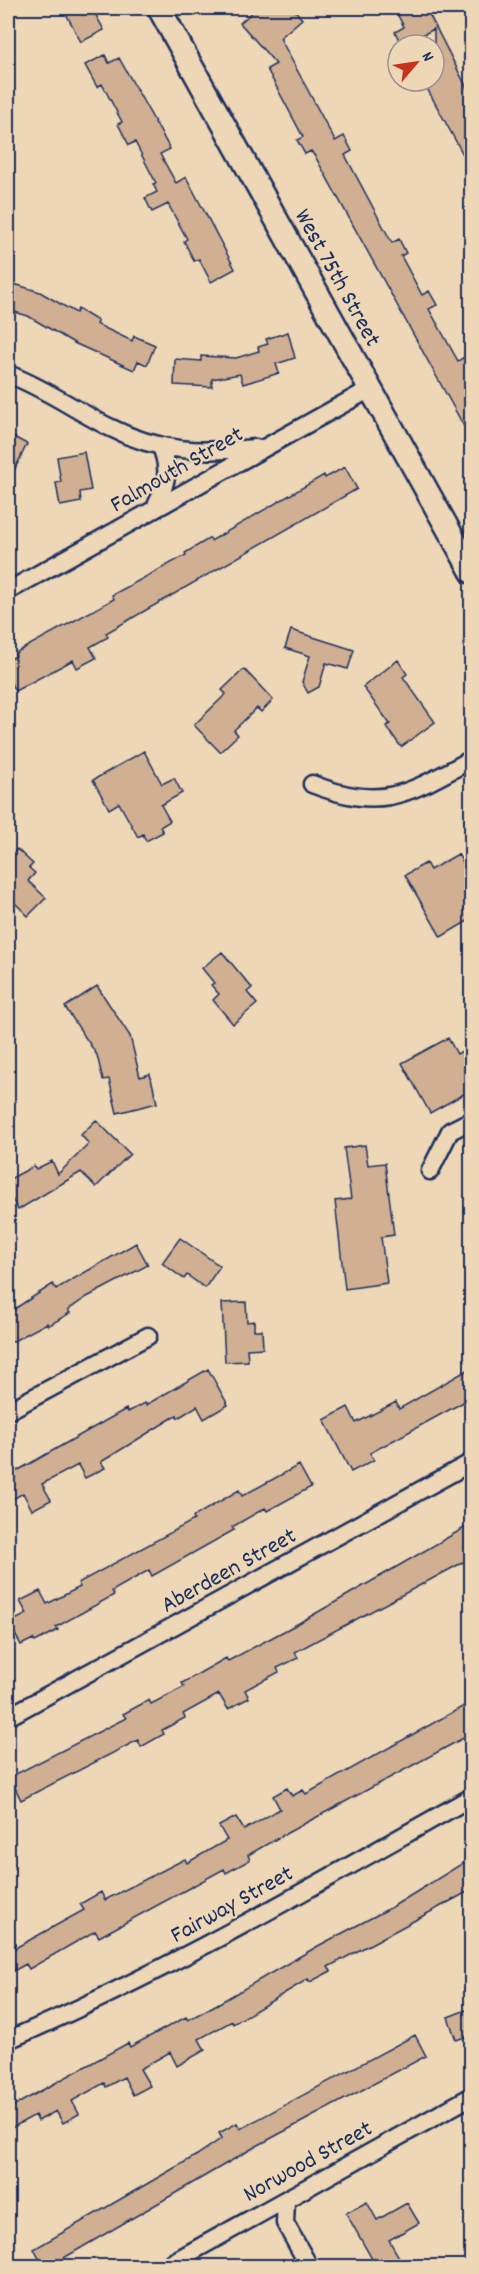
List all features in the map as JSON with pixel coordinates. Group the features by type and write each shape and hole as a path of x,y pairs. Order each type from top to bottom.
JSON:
{"main road":[{"name":"West 75th Street","path":"159,8 471,572"}],"street":[{"path":"8,374 111,429 161,447 203,453 262,447"},
{"name":"Falmouth Street","path":"8,591 262,447 370,389"},
{"path":"154,508 168,478 167,462 161,447"},
{"path":"312,784 340,795 360,799 385,798 412,791 471,759"},
{"path":"429,1171 450,1131 471,1120"},
{"path":"8,1412 148,1336"},
{"name":"Aberdeen Street","path":"8,1717 471,1462"},
{"name":"Fairway Street","path":"8,2040 58,2019 162,1968 471,1797"},
{"name":"Norwood Street","path":"166,2266 471,2096"},
{"path":"285,2200 285,2223 309,2266"}],"building":[{"path":"63,8 92,8 104,30 81,42"},
{"path":"257,8 293,8 302,19 280,38 335,141 344,136 352,151 345,155 392,243 399,239 406,253 401,256 422,295 429,291 437,305 429,309 458,361 466,356 471,365 471,439 316,158 311,151 305,154 297,140 303,137 267,69 276,64 240,23"},
{"path":"394,8 426,8 439,33 434,33 434,29 426,33 396,33 404,27"},
{"path":"446,47 471,96 471,169 430,93 446,93"},
{"path":"105,55 109,63 119,58 170,149 160,154 176,183 186,177 235,269 211,282 199,259 194,261 184,241 187,239 168,204 152,212 145,198 157,192 153,184 156,183 135,142 129,145 118,124 122,122 102,84 97,87 85,65"},
{"path":"8,282 40,292 76,313 78,309 98,321 96,324 132,341 134,336 155,345 147,365 138,361 134,370 74,343 28,316 8,310"},
{"path":"288,332 295,358 276,364 279,373 243,384 240,374 212,379 212,387 174,385 175,359 201,361 201,356 236,358 259,351 258,347 268,344 266,339"},
{"path":"8,434 27,444 8,483"},
{"path":"84,452 91,490 80,492 81,502 60,506 56,483 61,482 57,457"},
{"path":"345,467 357,489 106,633 108,637 90,647 96,658 77,668 73,660 15,691 8,677 8,660 16,656 15,653 114,599 112,595 186,555 185,553 210,538 211,541 324,475 325,478"},
{"path":"291,630 354,650 348,669 326,663 319,687 308,693 302,682 310,656 285,648"},
{"path":"398,660 407,674 403,677 435,722 401,747 386,726 390,724 363,687"},
{"path":"244,669 273,700 261,712 257,708 234,730 238,735 220,752 194,725 226,694 222,690"},
{"path":"144,751 162,784 174,778 182,793 161,805 170,821 160,827 163,832 146,841 143,834 138,837 119,803 109,809 93,780"},
{"path":"17,849 33,864 29,868 35,873 28,881 46,898 28,916 8,896 8,859"},
{"path":"458,854 471,877 471,919 441,937 405,875 426,863 430,870"},
{"path":"222,952 252,988 247,992 257,1004 233,1024 213,1000 219,994 211,985 214,983 202,968"},
{"path":"97,986 130,1036 140,1077 150,1074 157,1103 117,1113 109,1079 103,1080 97,1055 65,1007"},
{"path":"448,1038 457,1054 471,1046 471,1065 464,1070 471,1083 471,1090 430,1113 402,1063"},
{"path":"96,1120 130,1154 96,1187 81,1172 18,1210 8,1192 8,1180 34,1166 36,1169 52,1161 58,1174 89,1144 81,1135"},
{"path":"365,1145 368,1165 385,1163 394,1235 381,1237 387,1283 345,1289 335,1201 351,1199 344,1148"},
{"path":"180,1238 220,1266 205,1288 187,1275 184,1279 162,1263"},
{"path":"136,1243 148,1265 87,1297 68,1310 70,1313 48,1326 47,1323 8,1344 8,1313 53,1284 56,1289"},
{"path":"246,1302 247,1322 254,1321 254,1330 262,1330 263,1348 247,1349 248,1361 225,1362 222,1303"},
{"path":"471,1368 471,1398 370,1453 374,1460 351,1472 324,1420 348,1407 356,1423 396,1402 399,1409"},
{"path":"208,1369 228,1405 204,1419 197,1406 178,1418 177,1415 101,1462 105,1468 85,1478 78,1465 42,1484 51,1500 32,1510 23,1493 8,1502 8,1476 126,1409 128,1412 145,1403 146,1405"},
{"path":"299,1465 311,1487 267,1511 265,1508 232,1527 234,1530 152,1576 149,1570 112,1591 114,1595 56,1627 58,1630 35,1642 33,1639 21,1645 9,1623 27,1614 20,1601 40,1591 47,1604 80,1587 78,1583 194,1520 193,1517 239,1490 242,1496"},
{"path":"471,1524 471,1558 295,1652 298,1658 277,1668 279,1672 245,1690 249,1698 228,1709 219,1694 183,1714 185,1718 162,1730 164,1734 141,1747 138,1740 21,1800 10,1777 126,1718 123,1714 149,1700 151,1704 184,1687 182,1683 226,1658 228,1661 299,1623"},
{"path":"471,1702 471,1734 276,1839 248,1855 250,1860 226,1873 224,1869 99,1937 95,1931 29,1969 26,1964 8,1974 8,1952 84,1910 80,1904 101,1892 105,1900 185,1859 187,1863 227,1840 219,1826 236,1817 244,1830 280,1809 273,1796 287,1788 292,1796 303,1790 306,1794"},
{"path":"471,1858 471,1890 328,1967 331,1971 310,1982 308,1979 233,2024 232,2021 199,2039 205,2050 177,2066 170,2052 140,2069 150,2086 133,2095 124,2077 106,2087 104,2083 72,2101 79,2114 63,2123 56,2111 38,2121 35,2115 8,2130 8,2109 128,2043 130,2047 186,2017 188,2020 392,1907"},
{"path":"471,2008 471,2035 456,2040 448,2017"},
{"path":"415,2035 426,2056 253,2148 50,2266 43,2266 34,2249 197,2155 222,2138 219,2133 237,2123 240,2129"},
{"path":"367,2202 377,2220 407,2203 419,2223 389,2240 404,2266 376,2266 346,2213"}]}
